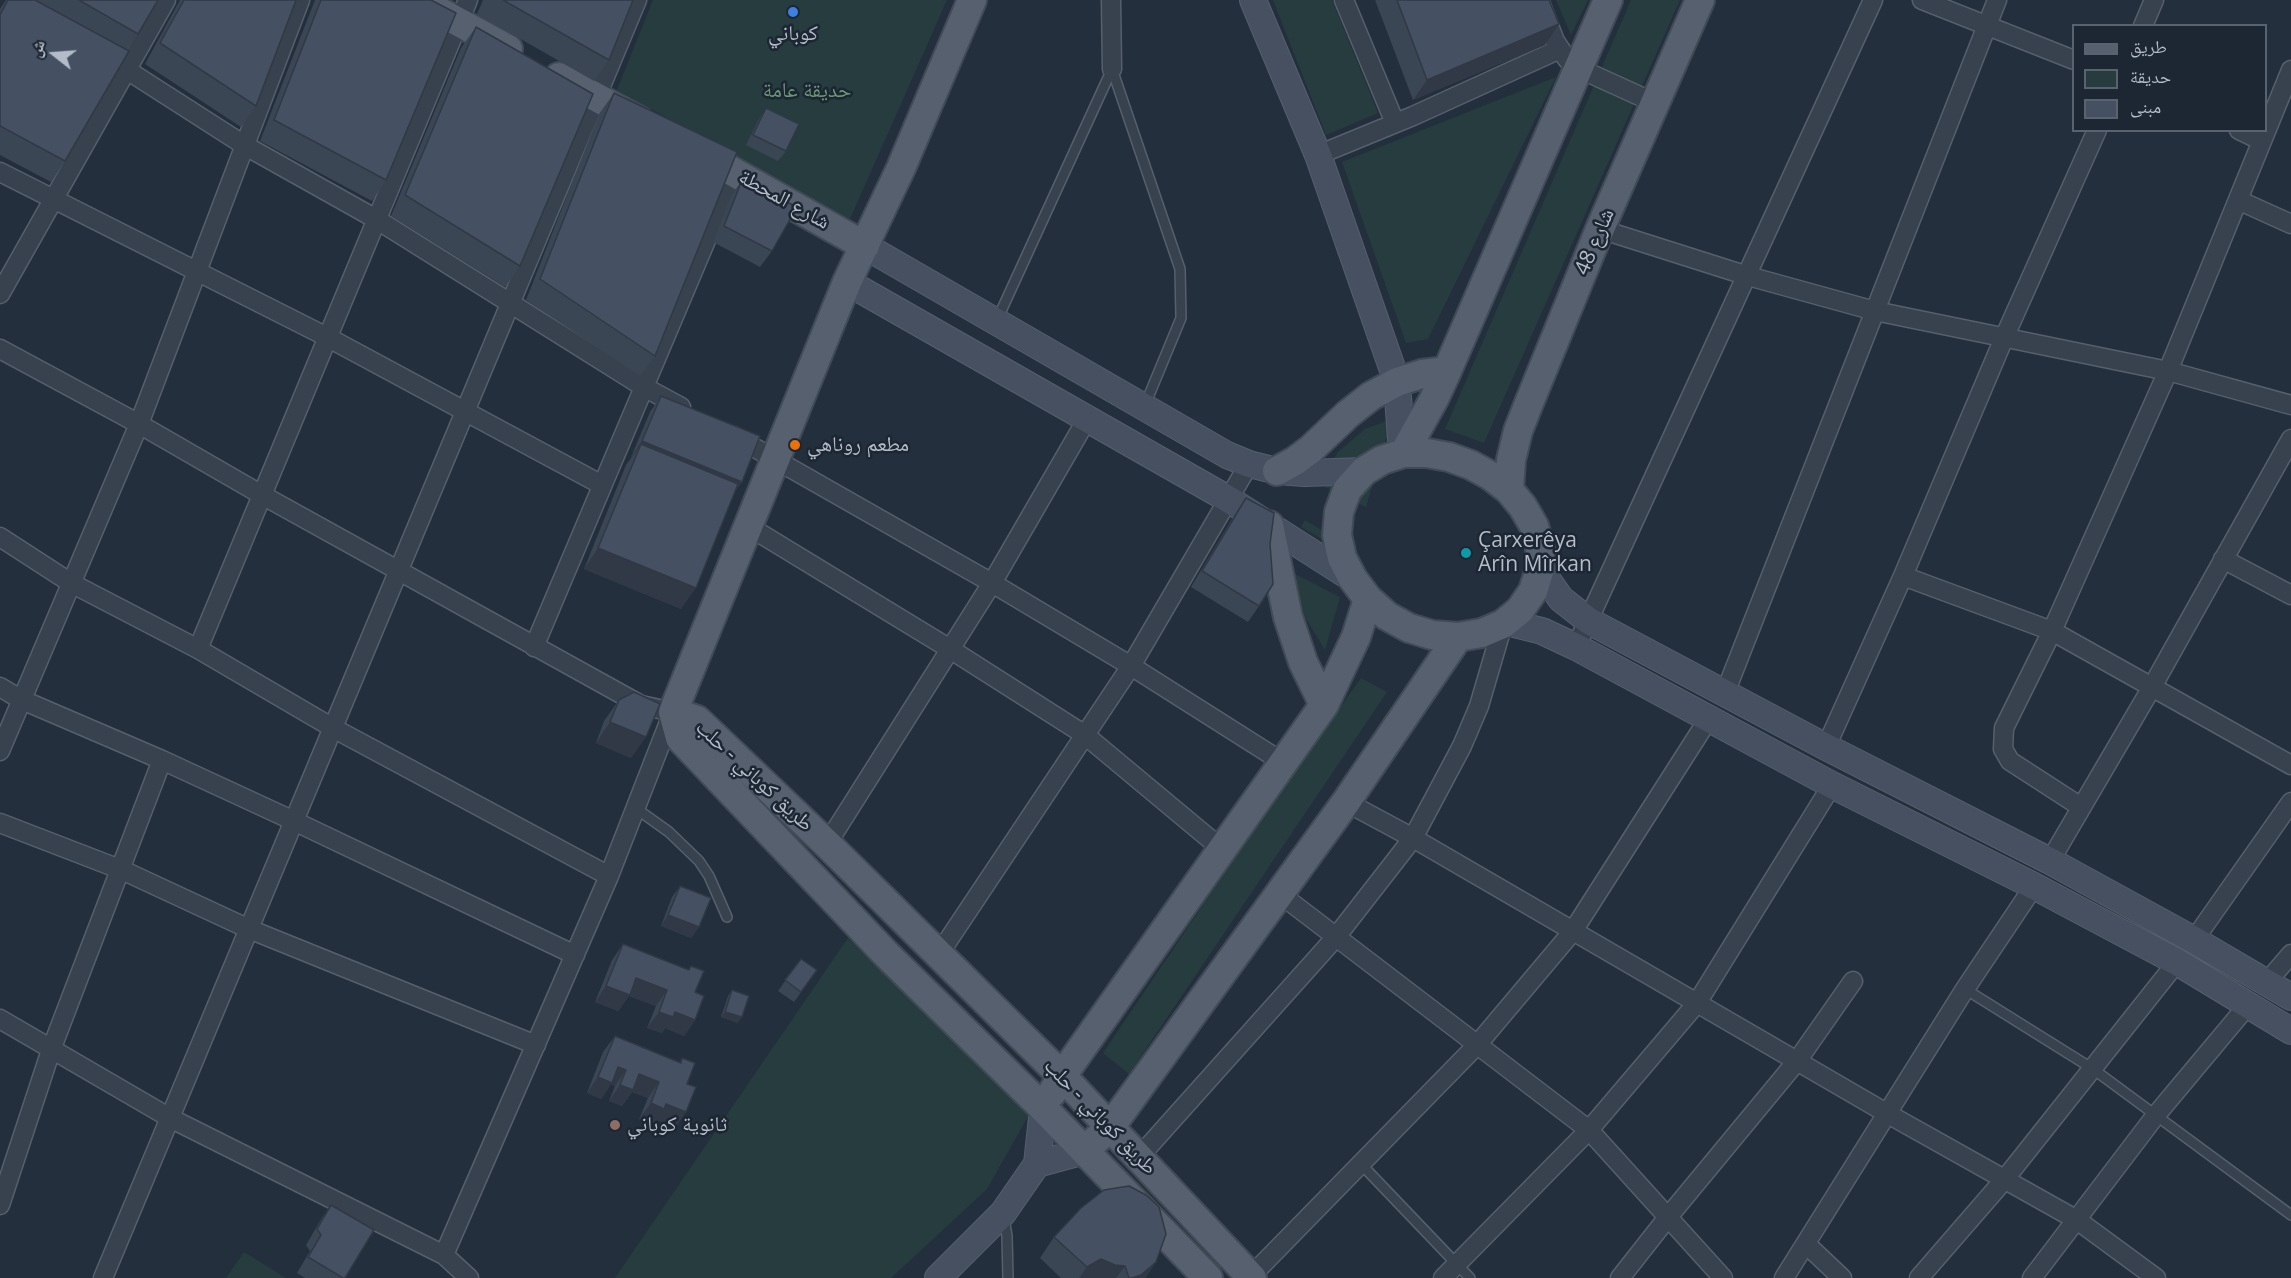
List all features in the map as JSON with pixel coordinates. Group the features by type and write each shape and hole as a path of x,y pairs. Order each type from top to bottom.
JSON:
{"main road":[{"name":"شارع المحطة","path":"418,0 463,11 533,62 865,246"},
{"path":"673,712 848,282 901,168 972,0"},
{"path":"1403,454 1434,399 1447,370 1569,59 1608,0"},
{"name":"48 شارع","path":"1509,490 1511,460 1518,431 1600,229 1700,0"},
{"path":"1277,471 1311,449 1371,396 1397,382 1422,374 1447,370"},
{"path":"1427,453 1449,457 1481,470 1509,490 1523,507 1534,526 1540,547 1540,569 1533,591 1520,610 1504,623 1482,633 1458,637 1432,635 1408,628 1387,615 1360,589 1342,558 1337,535 1339,512 1347,490 1364,471 1382,460 1403,454 1427,453"},
{"path":"1269,525 1288,617 1303,662 1324,705"},
{"path":"1043,1108 1062,1076 1324,705 1356,637 1360,589"},
{"path":"1084,1150 1111,1126 1346,802 1458,637"},
{"name":"طريق كوباني - حلب","path":"673,712 698,720 827,844 1111,1126 1251,1277"},
{"name":"طريق كوباني - حلب","path":"673,712 680,738 887,955 1043,1108 1208,1278"}],"street":[{"path":"0,294 166,0"},
{"path":"0,751 20,699 139,424 300,0"},
{"path":"104,1278 638,0"},
{"path":"1111,0 1112,69"},
{"path":"1253,0 1318,155 1397,382 1403,454"},
{"path":"1344,0 1395,123"},
{"path":"1539,0 1569,59 1655,103"},
{"path":"1576,647 1873,0"},
{"path":"1922,0 2072,60"},
{"path":"1725,693 1997,0"},
{"path":"2144,24 2154,0"},
{"path":"198,649 463,11"},
{"path":"88,48 127,70 244,145 376,219 644,387 694,414"},
{"path":"1318,155 1395,123 1569,59"},
{"path":"2267,129 2291,70"},
{"path":"1826,747 2096,132"},
{"path":"2243,132 2262,141"},
{"path":"2081,807 2010,761 2002,749 2004,728 2052,631 2168,371 2266,132"},
{"path":"0,172 327,337 602,485"},
{"path":"534,647 735,172"},
{"path":"2238,200 2291,224"},
{"path":"1600,229 1748,276 1875,311 2168,371 2291,405"},
{"path":"865,246 1227,455 1249,464 1277,471 1305,473 1364,471"},
{"path":"848,282 1228,499 1324,562 1360,589"},
{"path":"0,349 139,424 261,495 641,705 673,712 609,876 444,1255"},
{"path":"827,844 992,583 1087,419"},
{"path":"715,425 992,583 1131,666 1284,763"},
{"path":"2050,861 2152,687 2291,439"},
{"path":"939,954 1131,666 1249,464"},
{"path":"748,526 950,649 1084,735 1223,850"},
{"path":"0,537 71,583 198,649 333,728 609,876"},
{"path":"2223,559 2291,595"},
{"path":"1540,569 1561,599 1589,621 1826,747 2050,861 2194,940 2291,997"},
{"path":"1903,576 2052,631 2291,765"},
{"path":"1139,1156 1336,937 1413,838 1462,746 1479,706 1504,623 1542,631 1576,647 1832,785 2034,886 2177,962 2291,1031"},
{"path":"0,687 20,699 162,760 294,821 575,955"},
{"path":"1251,1277 1477,1045 1573,931 1709,718"},
{"path":"0,1205 51,1050 122,870 162,760"},
{"path":"1443,1278 1589,1130 1696,1003 1832,785"},
{"path":"1346,802 1413,838 1888,1114 2077,1220 2156,1278"},
{"path":"2194,940 2291,802"},
{"path":"0,823 122,870 249,929 536,1045"},
{"path":"1784,1278 1965,989 2034,886"},
{"path":"1280,894 1589,1130 1723,1278"},
{"path":"2267,982 2291,954"},
{"path":"1919,1278 2004,1180 2177,962"},
{"path":"1620,1278 1797,1061 1853,981"},
{"path":"2032,1278 2156,1115 2248,1005"},
{"path":"0,1019 170,1118 444,1255 469,1278"},
{"path":"938,1278 1003,1213 1037,1164 1043,1108"},
{"path":"1037,1164 1084,1150"},
{"path":"1806,1244 1842,1278"}],"lane":[{"path":"996,321 1112,69"},
{"path":"1112,69 1180,269 1181,318 1144,407"},
{"path":"634,807 669,832 699,861 709,876 727,917"},
{"path":"1965,989 2092,1069 2291,1215"},
{"path":"1361,1164 1470,1278"},
{"path":"1003,1213 1007,1236 1008,1278"}],"green space":[{"name":"حديقة عامة","path":"653,0 947,0 850,219 617,90"},
{"path":"1273,0 1332,0 1378,113 1326,135"},
{"path":"1556,0 1588,0 1571,35"},
{"path":"1631,0 1680,0 1484,443 1445,429"},
{"path":"1556,77 1428,339 1406,343 1342,162"},
{"path":"1392,419 1366,507 1319,484 1338,452 1365,429"},
{"path":"1305,520 1353,549 1350,555 1301,527"},
{"path":"1293,573 1340,597 1325,650 1305,617"},
{"path":"1361,678 1387,692 1129,1074 1103,1053 1238,853"},
{"path":"848,938 1030,1113 987,1189 891,1278 615,1278"},
{"path":"244,1252 286,1278 226,1278"}],"building":[{"path":"8,0 35,0 129,51 65,161 0,126 0,15"},
{"path":"79,0 158,0 138,34"},
{"path":"184,0 296,0 256,106 160,43"},
{"path":"321,0 431,0 456,13 386,180 274,120"},
{"path":"503,0 633,0 609,60"},
{"path":"1397,0 1549,0 1559,24 1427,80"},
{"path":"476,27 593,94 520,266 405,195"},
{"path":"614,93 737,152 655,356 540,279"},
{"path":"766,108 799,124 786,151 753,135"},
{"path":"742,180 797,207 772,251 724,226"},
{"path":"661,396 760,436 742,482 642,441"},
{"path":"641,444 738,484 696,588 598,548"},
{"path":"1246,498 1274,513 1270,544 1273,584 1259,606 1202,571"},
{"path":"634,692 660,704 646,737 610,722 619,700"},
{"path":"680,886 711,898 699,927 668,915"},
{"path":"623,944 689,970 691,966 704,971 695,992 704,996 695,1020 675,1012 673,1017 659,1012 667,990 636,978 630,995 606,986"},
{"path":"801,959 817,970 801,992 785,980"},
{"path":"732,990 749,996 742,1017 725,1012"},
{"path":"615,1036 681,1063 682,1058 695,1063 687,1084 696,1087 686,1112 666,1104 664,1109 651,1103 659,1082 639,1074 633,1090 620,1085 626,1070 618,1067 612,1083 598,1077"},
{"path":"1129,1186 1146,1195 1159,1207 1166,1234 1156,1262 1141,1275 1132,1278 1129,1278 1125,1266 1115,1265 1101,1259 1087,1267 1054,1237 1081,1208 1104,1190"},
{"path":"331,1205 374,1230 345,1278 308,1257 321,1235 317,1229"}],"place":[{"name":"كوباني","path":"793,12"},
{"name":"مطعم روناهي","path":"795,445"},
{"name":"Çarxerêya Arîn Mîrkan","path":"1466,553"},
{"name":"ثانوية كوباني","path":"615,1125"}]}
